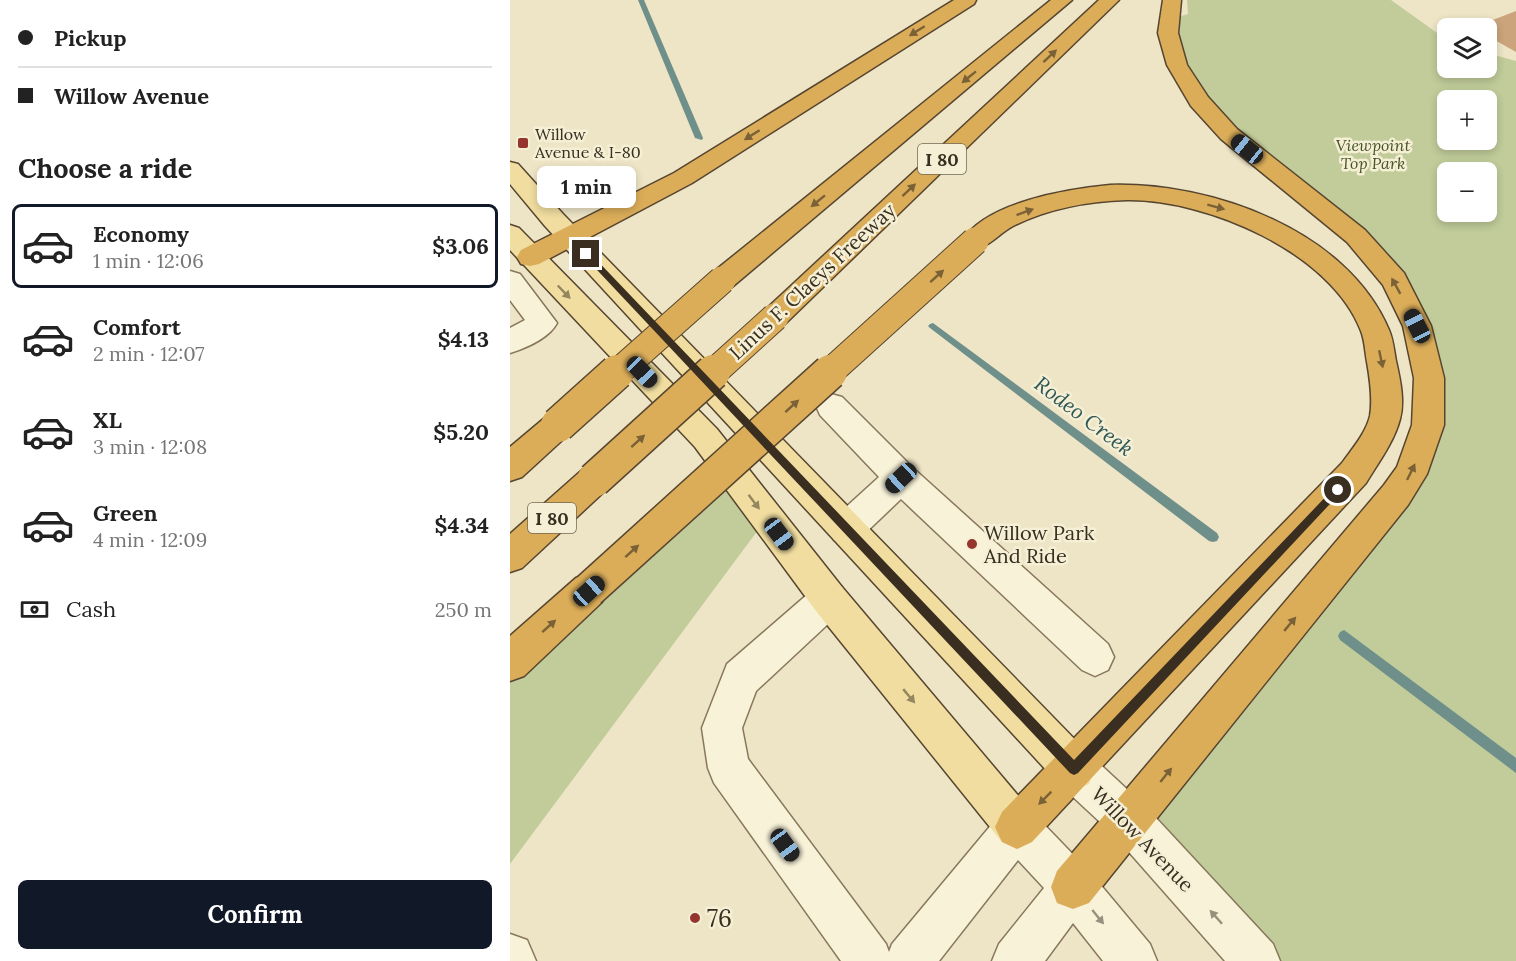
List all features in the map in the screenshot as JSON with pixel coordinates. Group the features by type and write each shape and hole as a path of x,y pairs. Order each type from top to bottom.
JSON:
{"highway":[{"path":"530,257 683,178 967,0"},
{"name":"I 80","path":"510,467 722,280 1063,0"},
{"name":"Linus F. Claeys Freeway","path":"510,556 775,317 1110,0"},
{"path":"1073,887 1396,495 1411,474 1428,425 1429,378 1417,326 1394,280 1356,236 1229,134 1199,101 1178,65 1168,33 1172,0"},
{"path":"510,662 975,241 1002,220 1051,203 1093,195 1143,193 1181,197 1228,210 1270,228 1312,254 1352,291 1375,329 1385,375 1384,419 1354,473 1017,827"}],"main road":[{"name":"Willow Avenue","path":"510,169 570,236 1074,769"},
{"path":"510,234 706,438 828,599 1017,827"}],"street":[{"path":"510,280 543,323 510,342"},
{"path":"831,406 901,478 1095,657"},
{"path":"846,529 901,478"},
{"path":"828,599 741,678 722,728 729,768 869,961"},
{"name":"Willow Avenue","path":"1074,769 1129,820 1256,961"},
{"path":"909,961 1017,827 1073,887 1133,961"},
{"path":"1016,961 1073,887"}],"green space":[{"name":"Viewpoint Top Park","path":"1187,0 1391,0 1437,33 1437,78 1497,78 1497,56 1516,61 1516,961 1256,961 1129,820 1396,495 1428,425 1394,280 1199,101 1170,19 1188,14"},
{"path":"725,463 767,518 510,864 510,662"}],"building":[{"path":"1516,11 1516,52 1497,41 1497,18"}],"waterway":[{"name":"Rodeo Creek","path":"641,0 699,138"},
{"name":"Rodeo Creek","path":"933,326 1213,537"},
{"name":"Rodeo Creek","path":"1344,636 1516,766"}],"place":[{"name":"Willow Avenue & I-80","path":"523,143"},
{"name":"Willow Park And Ride","path":"972,544"},
{"name":"76","path":"695,918"}],"route":[{"path":"586,254 1074,769 1338,490"}]}
